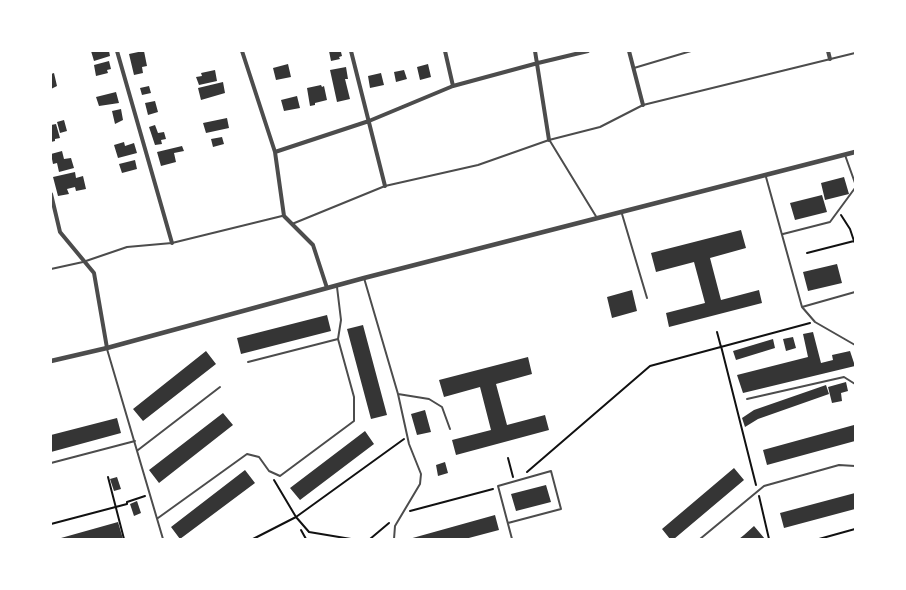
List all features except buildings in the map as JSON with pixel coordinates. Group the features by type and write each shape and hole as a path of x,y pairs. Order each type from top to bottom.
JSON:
{"street":[{"path":"118,51 172,242"},
{"path":"242,51 275,152 284,216 313,245 327,288"},
{"path":"351,51 385,186"},
{"path":"445,51 453,86"},
{"path":"535,51 549,140"},
{"path":"275,152 369,121 453,86 588,51"},
{"path":"630,51 643,106"},
{"path":"828,51 830,59"},
{"path":"51,361 107,348 337,285 855,152"},
{"path":"51,194 60,232 94,273 107,348"}],"lane":[{"path":"634,68 691,51"},
{"path":"292,224 385,186 478,165 549,140 600,127 643,106 855,53"},
{"path":"549,140 597,218"},
{"path":"845,155 855,183"},
{"path":"765,174 802,307 815,322 855,345"},
{"path":"783,234 830,222 855,188"},
{"path":"622,211 647,298"},
{"path":"51,269 83,262 127,247 172,242 284,216"},
{"path":"364,278 398,394 408,436 421,474 420,484 396,526 394,539"},
{"path":"158,518 247,454 259,457 269,471 280,476 354,420 354,397 338,339 341,320 337,285"},
{"path":"802,307 855,292"},
{"path":"248,362 338,339"},
{"path":"107,348 163,539"},
{"path":"747,399 844,376 855,384"},
{"path":"138,450 220,387"},
{"path":"398,394 429,399 442,407 450,429"},
{"path":"51,463 135,441"},
{"path":"700,539 764,486 839,465 855,466"},
{"path":"508,522 561,509 551,471 498,486 512,539"}],"path":[{"path":"806,253 854,242 850,229 838,211"},
{"path":"508,458 516,481 650,366 815,322"},
{"path":"717,332 758,491 768,539"},
{"path":"253,539 296,517 408,436"},
{"path":"269,471 296,517 309,532 351,539"},
{"path":"108,477 124,539"},
{"path":"404,512 499,487"},
{"path":"51,524 128,504 127,502 151,494"},
{"path":"370,539 390,523"},
{"path":"819,539 855,529"},
{"path":"301,530 306,539"}]}
